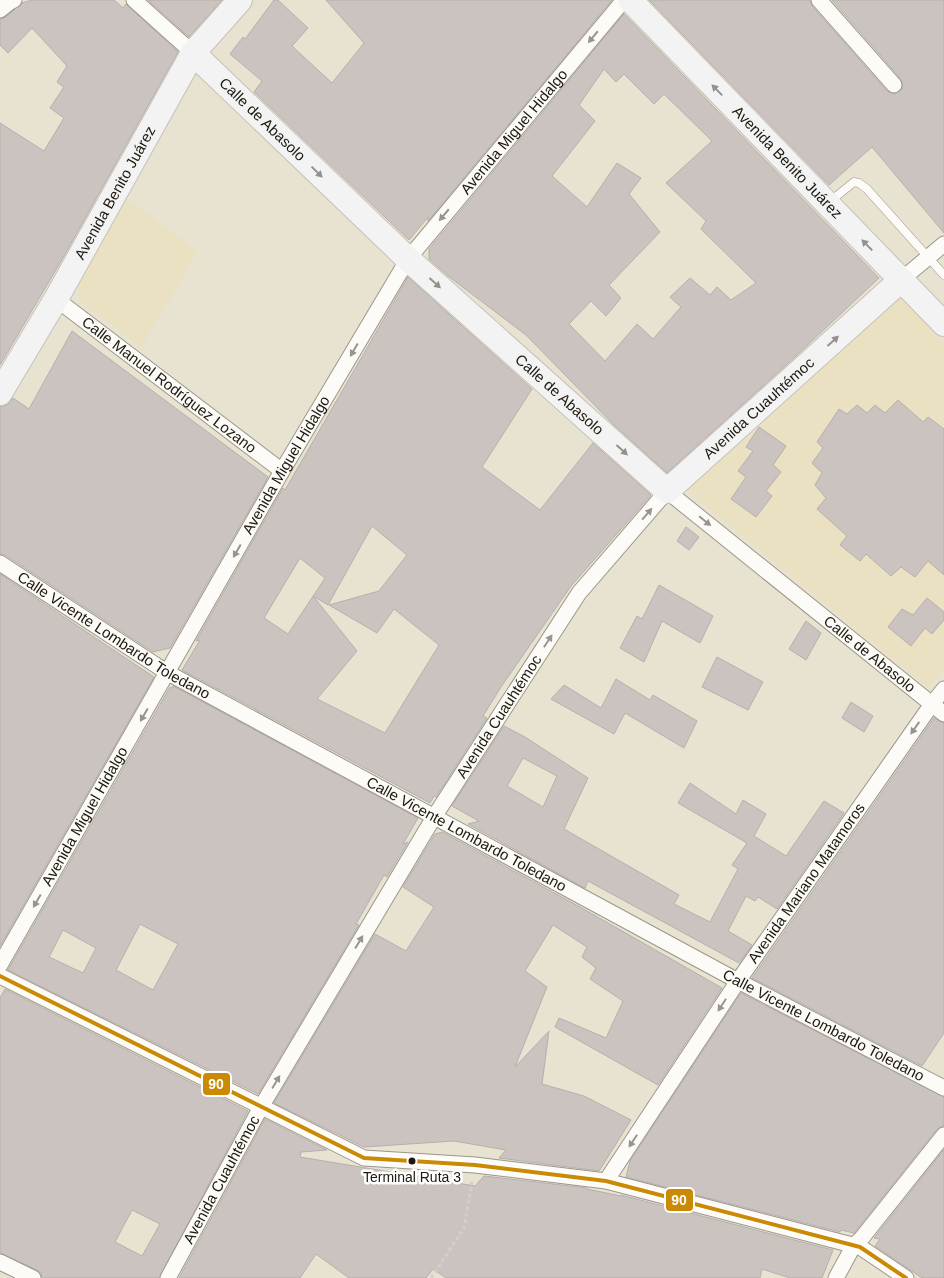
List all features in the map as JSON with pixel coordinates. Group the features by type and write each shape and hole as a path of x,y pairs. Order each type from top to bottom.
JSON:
{"main road":[{"name":"Avenida Benito Juárez","path":"0,393 56,299 193,53 240,0"},
{"name":"Avenida Benito Juárez","path":"630,0 944,324"},
{"name":"Calle de Abasolo","path":"193,53 408,258 667,490"},
{"name":"Avenida Cuauhtémoc","path":"667,490 901,280"}],"street":[{"path":"0,10 14,0"},
{"path":"134,0 193,53"},
{"name":"Avenida Miguel Hidalgo","path":"0,965 282,471 408,258 624,0"},
{"path":"819,0 894,84"},
{"name":"Avenida Cuauhtémoc","path":"901,280 944,244"},
{"name":"Calle Manuel Rodríguez Lozano","path":"56,299 282,471"},
{"name":"Avenida Cuauhtémoc","path":"168,1278 261,1107 434,817 579,593 667,490"},
{"name":"Calle de Abasolo","path":"667,490 944,714"},
{"name":"Calle Vicente Lombardo Toledano","path":"0,563 168,673 738,981 944,1088"},
{"name":"Avenida Mariano Matamoros","path":"606,1181 738,981 944,689"},
{"path":"0,976 364,1158 475,1165 606,1181 858,1244 906,1278"},
{"path":"836,1278 858,1244 944,1135"},
{"path":"843,1278 858,1244"},
{"path":"0,1262 33,1278"}],"lane":[{"path":"827,203 854,182 858,183 867,190 944,275"}],"path":[{"path":"431,1278 464,1228 475,1165"}],"shaded area":[{"path":"126,199 198,251 141,347 79,301 78,284"},
{"path":"899,296 944,342 944,668 928,688 686,490"}],"building":[{"path":"32,0 114,0 123,8 126,4 178,52 64,256 0,365 0,123 44,151 64,118 50,108 64,87 57,82 67,66 32,28 8,53 0,45 0,19 6,17 22,3"},
{"path":"148,0 222,0 189,37"},
{"path":"274,0 278,0 308,28 292,46 332,83 364,43 326,0 612,0 428,221 428,217 409,240 254,92 262,81 230,54 243,37 245,39"},
{"path":"649,0 810,0 812,6 887,91 895,94 903,88 901,79 832,0 944,0 944,233 872,147 829,185"},
{"path":"624,14 879,278 667,473 613,424 526,335 448,276 429,259 429,249","holes":["604,69 616,82 624,74 654,104 664,94 712,141 666,183 706,221 701,229 756,283 731,300 717,287 710,295 690,278 670,297 681,307 653,339 637,324 605,361 569,324 591,301 606,316 621,298 609,285 660,232 629,194 641,178 617,163 587,207 552,176 595,121 579,105"]},
{"path":"408,277 532,389 482,467 540,510 593,443 651,495 571,586 501,687 483,716 487,718 436,797 434,796 430,803 182,670 200,640 196,641 283,488 285,490","holes":["372,526 407,555 379,591 329,605 377,633 394,609 439,645 385,733 317,699 357,651 313,596 328,605","300,558 325,578 288,634 264,618"]},
{"path":"72,331 268,477 170,648 153,652 5,555 0,554 0,407 7,405 13,398 29,409"},
{"path":"898,400 923,422 928,417 944,429 944,575 928,561 915,577 901,567 891,576 866,554 860,561 840,545 847,536 817,509 826,498 815,485 822,473 812,463 823,448 817,442 839,409 847,414 857,405 867,413 875,405 885,413"},
{"path":"759,427 786,446 773,465 781,472 766,491 772,496 756,517 731,499 746,477 738,471 753,451 746,447"},
{"path":"686,527 699,537 689,550 677,541"},
{"path":"0,574 154,677 0,946"},
{"path":"659,585 713,616 700,643 662,621 644,662 620,648 637,616 642,619"},
{"path":"927,598 944,612 944,620 932,634 925,628 911,646 888,627 902,609 913,615"},
{"path":"806,621 821,633 806,660 789,649"},
{"path":"717,657 763,682 748,710 702,687"},
{"path":"616,679 650,700 653,695 697,721 684,748 625,713 614,734 551,699 564,685 601,708"},
{"path":"173,686 418,818 403,844 408,842 387,877 384,875 356,924 359,925 258,1094 8,970 170,687 172,688","holes":["140,924 178,944 153,990 116,970","63,930 96,948 83,973 49,957"]},
{"path":"851,702 873,716 864,732 842,718"},
{"path":"934,718 944,723 944,1033 922,1066 752,978"},
{"path":"504,726 525,737 588,778 564,829 679,895 674,904 710,922 738,869 732,865 747,843 678,803 690,783 736,814 743,800 766,814 754,836 786,856 824,801 844,813 777,909 758,897 755,901 746,896 728,931 752,945 739,963 588,881 585,888 468,824 479,821 452,806","holes":["523,758 557,776 543,807 507,786"]},
{"path":"442,832 580,907 722,988 658,1085 555,1027 559,1018 606,1038 623,1001 590,979 596,968 582,957 587,947 553,925 525,971 547,987 515,1067 549,1031 542,1084 584,1096 631,1120 599,1171 499,1158 506,1150 454,1141 364,1147 274,1103 375,934 406,951 434,907 403,887 435,834"},
{"path":"5,989 248,1111 159,1278 42,1278 41,1273 37,1270 0,1253 0,998","holes":["132,1210 160,1224 142,1256 115,1242"]},
{"path":"741,993 944,1097 944,1126 937,1129 854,1233 841,1230 840,1232 626,1177 630,1161"},
{"path":"265,1119 327,1150 301,1152 300,1157 475,1186 484,1176 587,1188 621,1195 833,1250 822,1278 790,1278 762,1269 760,1278 446,1278 433,1269 426,1278 349,1278 316,1254 300,1278 179,1278"},
{"path":"944,1150 944,1278 922,1278 875,1246 880,1239 874,1238"}],"transit line":[{"name":"90","path":"0,976 364,1158 475,1165 606,1181 860,1247 906,1278"}],"place":[{"name":"Terminal Ruta 3","path":"412,1161"}]}
